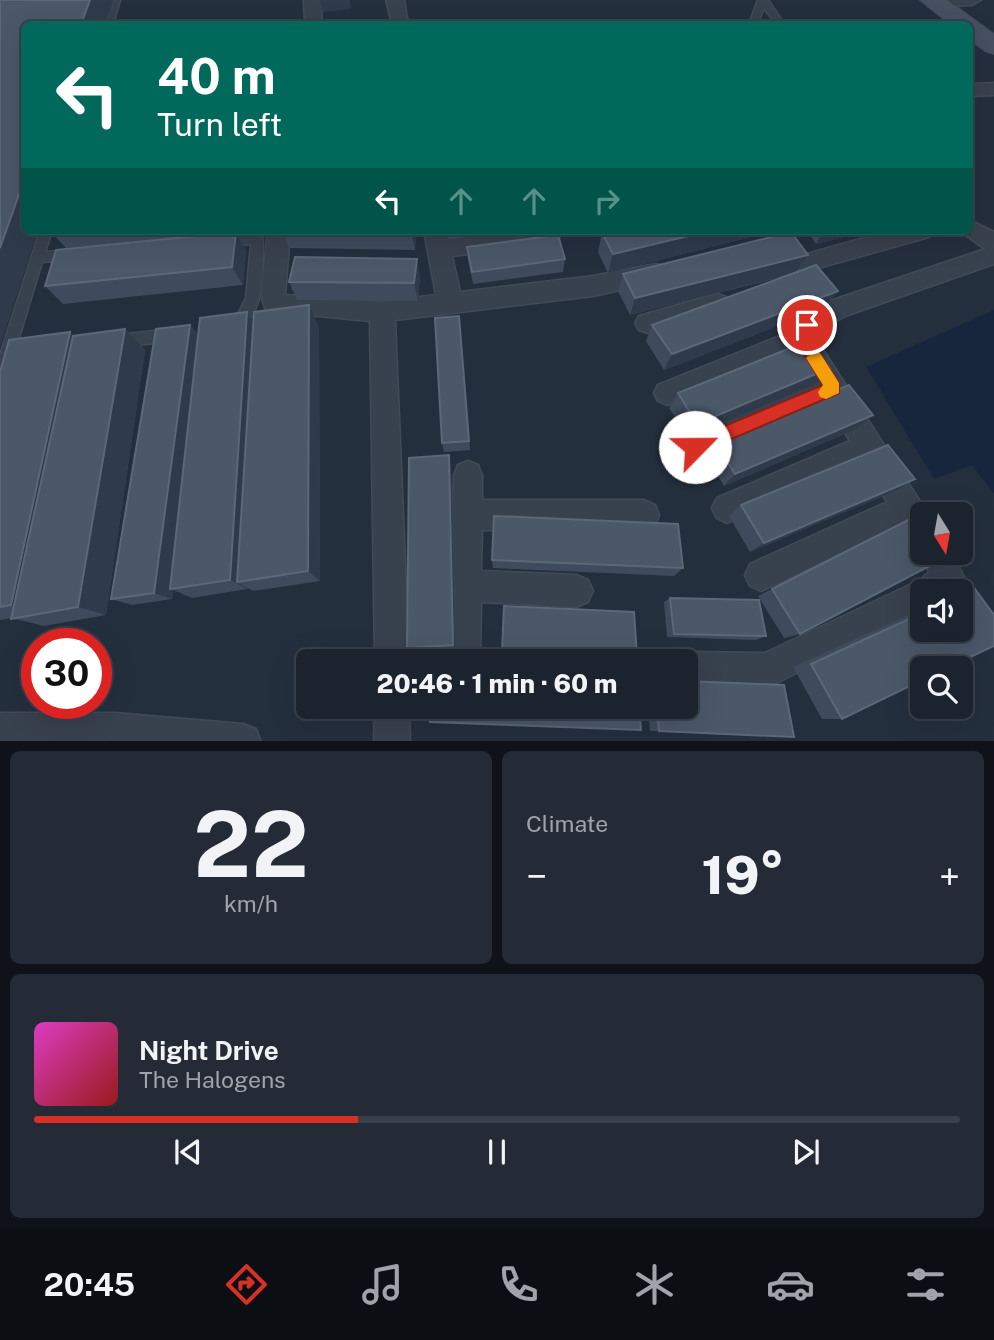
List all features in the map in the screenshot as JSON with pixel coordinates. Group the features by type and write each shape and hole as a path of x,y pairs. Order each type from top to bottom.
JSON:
{"street":[{"path":"313,0 313,21"},
{"path":"395,0 400,21"},
{"path":"933,1 972,0"},
{"path":"933,1 960,21"},
{"path":"973,30 994,46"},
{"path":"973,90 994,89"},
{"path":"973,230 994,243"},
{"path":"264,235 275,304 382,312 593,286 672,269"},
{"path":"788,284 802,261 905,235"},
{"path":"414,262 438,247 549,236"},
{"path":"438,247 450,303"},
{"path":"667,393 802,338 807,325 836,309 994,255"},
{"path":"802,261 836,309"},
{"path":"648,323 737,298"},
{"path":"382,312 392,649"},
{"path":"802,338 910,512"},
{"path":"695,447 834,388"},
{"path":"727,508 870,446"},
{"path":"464,649 468,475"},
{"path":"468,515 644,515"},
{"path":"761,575 910,522"},
{"path":"466,586 578,591"},
{"path":"698,669 766,670 910,601"},
{"path":"392,719 393,741"},
{"path":"0,731 243,741"}],"lane":[{"path":"109,21 116,0"},
{"path":"754,21 763,0"},
{"path":"763,0 778,21"},
{"path":"14,361 45,235"},
{"path":"216,243 259,235"},
{"path":"224,329 236,325 249,310 264,235"},
{"path":"37,258 92,254"},
{"path":"105,342 182,334"}],"water":[{"path":"994,310 994,494 972,465 934,479 866,367"}],"building":[{"path":"0,0 90,0 82,21 21,21 21,188 0,248"},
{"path":"206,235 236,235 232,267 45,286 56,250"},
{"path":"558,235 565,259 472,272 467,247"},
{"path":"603,235 692,235 613,254"},
{"path":"779,235 793,235 808,255 635,298 623,274"},
{"path":"295,257 417,259 414,283 289,282"},
{"path":"816,265 838,291 672,354 652,325"},
{"path":"309,305 308,571 237,582 254,312"},
{"path":"247,312 230,580 170,589 200,318"},
{"path":"459,316 469,441 442,443 435,318"},
{"path":"190,325 154,593 111,599 156,329"},
{"path":"125,329 78,607 11,619 73,336"},
{"path":"70,332 11,605 0,607 0,372 9,340"},
{"path":"808,341 830,368 697,424 678,393"},
{"path":"849,385 873,415 735,474 714,440"},
{"path":"888,445 915,479 764,543 741,505"},
{"path":"449,455 453,645 407,648 409,458"},
{"path":"494,516 678,524 683,568 492,560"},
{"path":"910,519 910,565 931,565 800,634 772,589"},
{"path":"975,589 994,615 994,646 973,656 910,656 910,686 842,719 811,664 910,619 910,642 973,642"},
{"path":"670,598 759,600 766,636 674,634"},
{"path":"504,606 634,612 636,649 502,649"},
{"path":"698,681 784,685 794,737 659,731 658,719 698,719"},
{"path":"430,719 640,719 641,730 430,722"}],"slow traffic":[{"path":"814,358 834,388 826,392"}],"route":[{"path":"695,447 834,388 802,338 807,325"}]}
